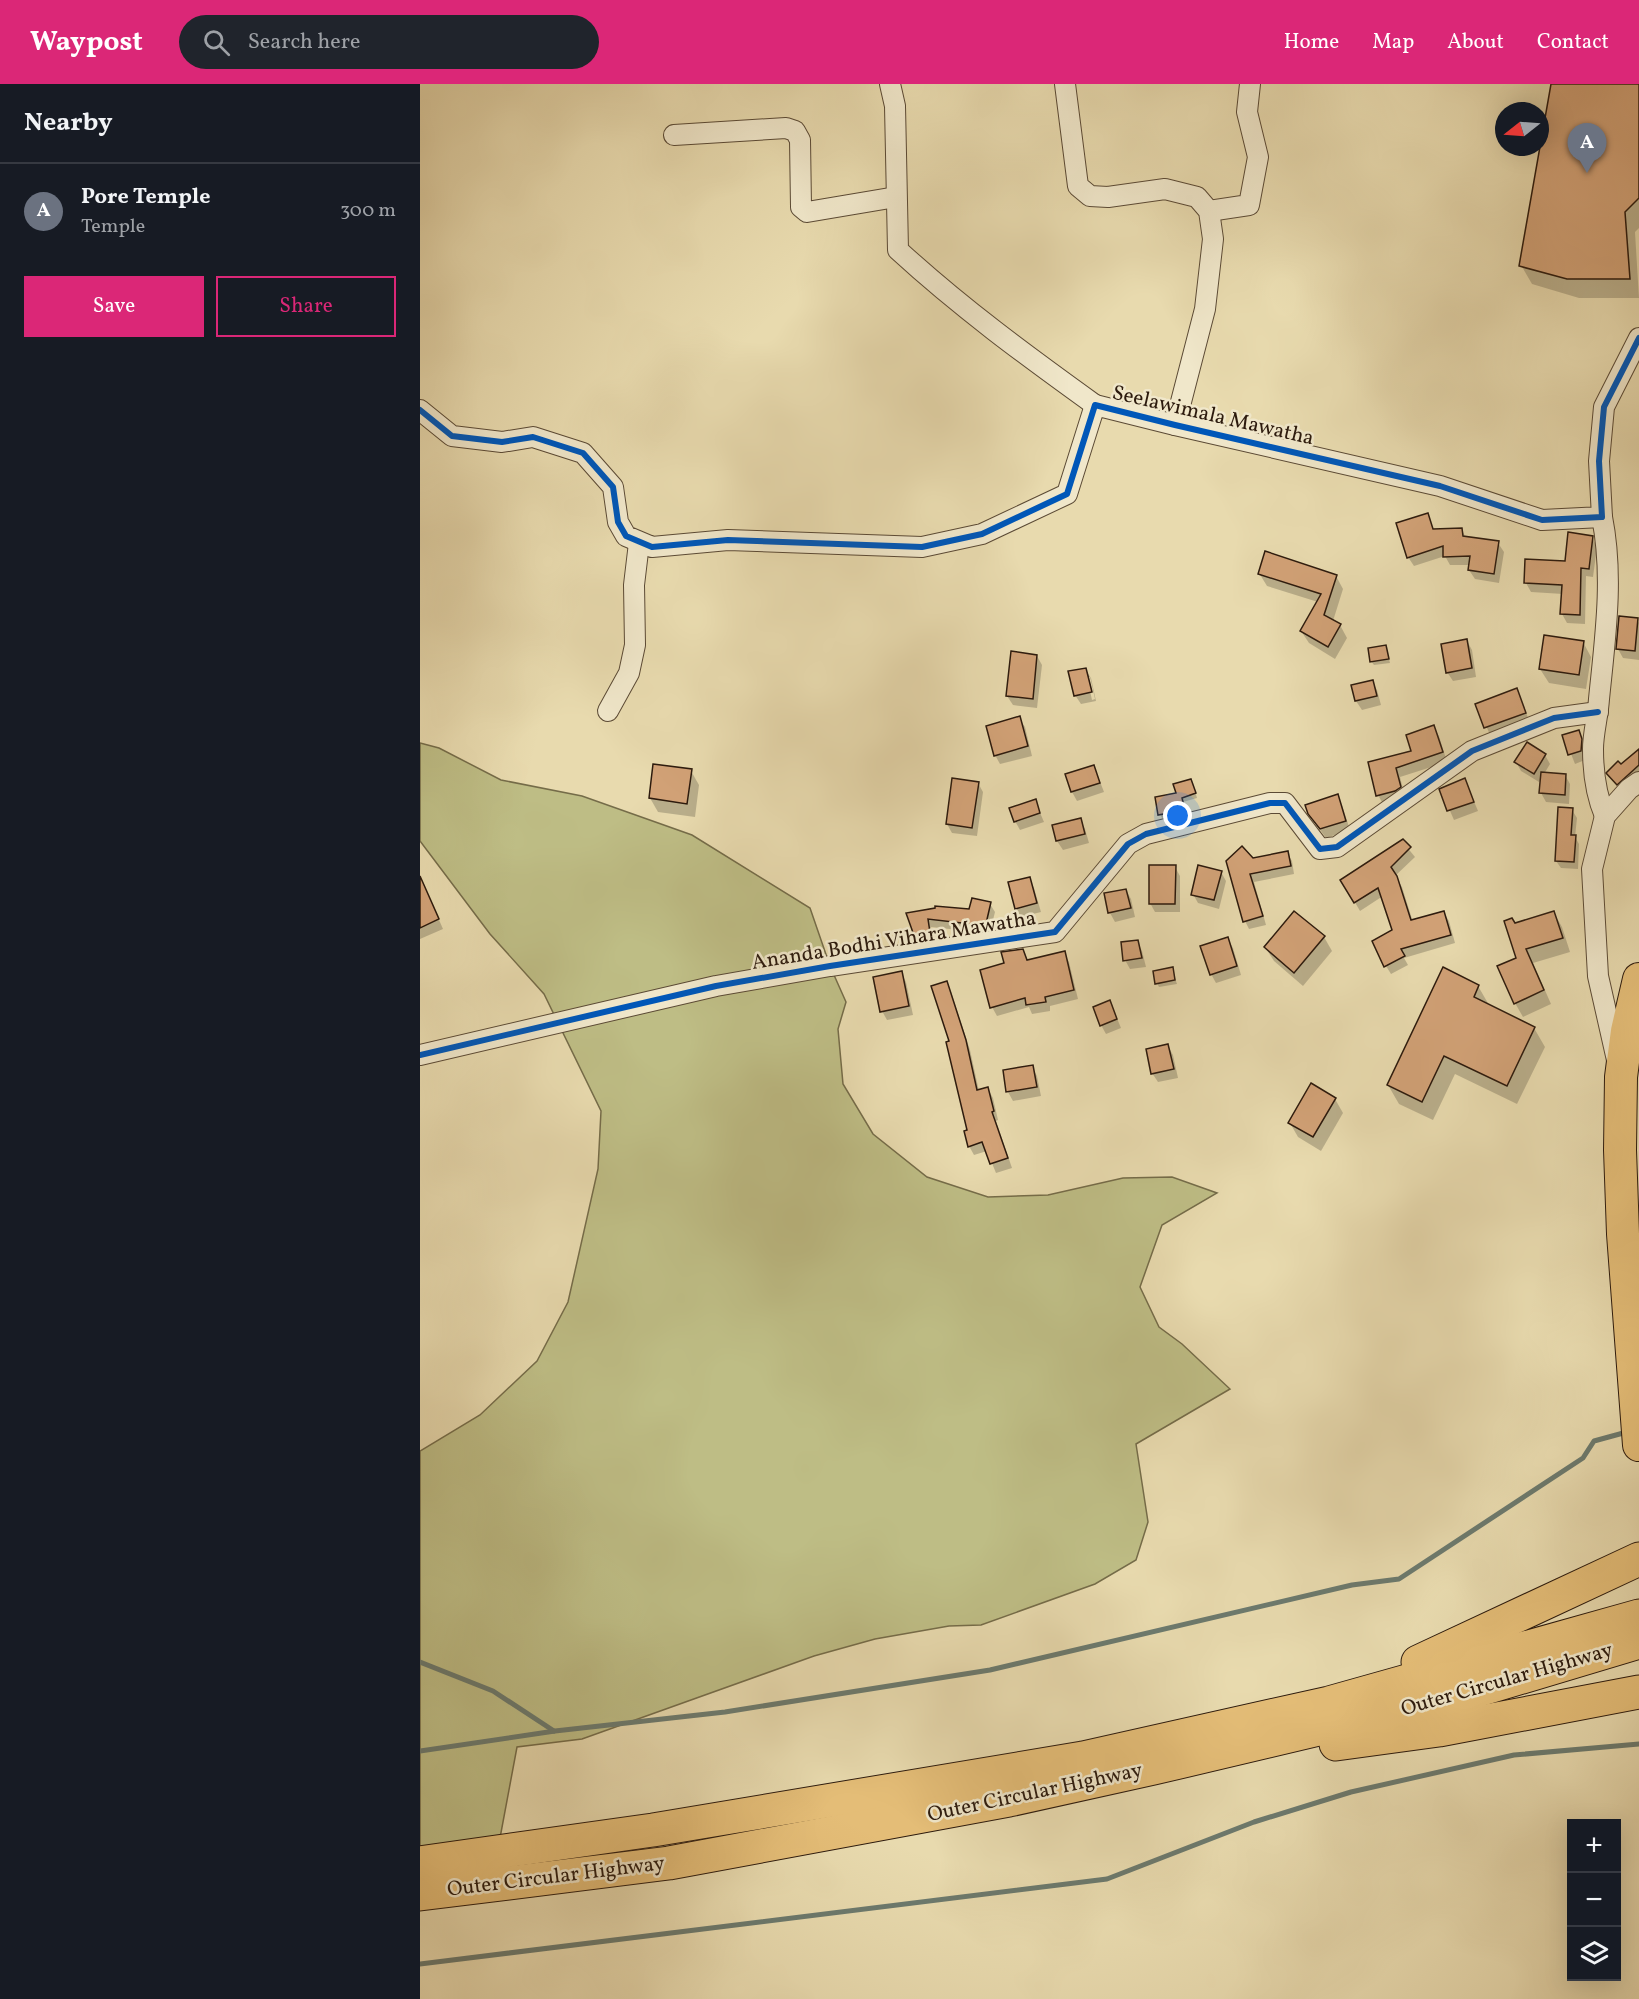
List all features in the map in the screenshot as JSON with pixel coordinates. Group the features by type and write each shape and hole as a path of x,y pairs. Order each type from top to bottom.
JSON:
{"highway":[{"path":"1329,1702 1639,1559"},
{"name":"Outer Circular Highway","path":"420,1863 653,1830 1083,1758 1329,1702 1639,1616"},
{"name":"Outer Circular Highway","path":"420,1894 669,1863 1009,1800 1462,1695 1639,1642"},
{"path":"1154,1768 1439,1730 1639,1692"}],"main road":[{"path":"1639,979 1628,1031 1622,1077 1620,1150 1623,1234 1639,1445"}],"street":[{"path":"890,84 895,106 898,250 941,290 996,334 1095,405"},
{"path":"1065,84 1078,186 1090,196 1108,197 1165,189 1197,197 1209,211 1213,238 1205,309 1175,425"},
{"path":"1209,211 1249,205 1258,158 1247,112 1250,84"},
{"path":"674,135 786,128 795,131 800,140 801,207 807,212 896,197"},
{"path":"1605,816 1597,797 1593,748 1609,598 1599,461 1604,407 1639,338"},
{"name":"Seelawimala Mawatha","path":"632,540 652,547 728,540 922,546 982,534 1066,494 1095,405 1440,486 1542,520 1602,517"},
{"path":"420,410 452,436 502,442 533,437 583,453 613,487 618,522 632,540 636,645 629,673 608,711"},
{"name":"Ananda Bodhi Vihara Mawatha","path":"420,1055 716,986 830,966 1055,932 1128,844 1146,834 1270,803 1285,803 1320,849 1337,847 1472,751 1554,718 1598,712"},
{"path":"1622,1077 1598,976 1592,869 1605,816 1629,789 1639,782"}],"shaded area":[{"path":"420,743 439,748 501,780 582,796 692,835 810,908 830,966 846,1002 838,1029 843,1084 873,1134 927,1177 988,1197 1048,1195 1123,1178 1172,1177 1217,1193 1162,1225 1140,1287 1159,1327 1182,1344 1230,1389 1136,1444 1148,1522 1136,1560 1095,1584 981,1625 949,1626 875,1639 814,1656 582,1739 517,1747 500,1838 420,1847 420,1451 480,1415 537,1361 568,1302 598,1169 601,1111 544,994 490,934 420,841"}],"building":[{"path":"1551,84 1639,84 1639,198 1625,212 1630,279 1567,279 1519,266 1538,156 1549,156 1548,102"},
{"path":"1428,513 1433,529 1462,528 1463,536 1499,541 1494,574 1468,570 1470,556 1443,557 1443,546 1407,558 1396,523"},
{"path":"1568,532 1593,536 1589,569 1581,568 1580,615 1560,614 1562,585 1524,583 1525,559 1565,561"},
{"path":"1265,551 1337,575 1324,615 1341,624 1328,647 1300,631 1321,594 1258,574"},
{"path":"1619,616 1638,618 1635,651 1616,649"},
{"path":"1544,635 1584,641 1579,675 1539,669"},
{"path":"1467,639 1472,668 1446,673 1441,644"},
{"path":"1386,645 1389,659 1370,662 1368,648"},
{"path":"1011,651 1037,655 1033,699 1006,696"},
{"path":"1086,668 1092,692 1074,696 1068,671"},
{"path":"1373,680 1377,696 1355,701 1351,685"},
{"path":"1517,688 1526,713 1484,728 1475,704"},
{"path":"1020,716 1028,746 994,756 986,726"},
{"path":"1434,725 1443,752 1396,768 1401,787 1376,796 1368,762 1411,751 1406,735"},
{"path":"1579,730 1582,739 1581,751 1568,755 1562,735"},
{"path":"1527,742 1546,754 1534,774 1514,762"},
{"path":"1639,749 1639,765 1617,785 1606,773 1618,761 1621,764"},
{"path":"653,764 692,769 687,804 649,798"},
{"path":"1094,765 1100,783 1071,792 1065,774"},
{"path":"1541,772 1566,774 1565,795 1539,793"},
{"path":"952,778 979,782 972,828 946,824"},
{"path":"1465,778 1474,802 1447,811 1439,789"},
{"path":"1191,779 1196,793 1182,798 1185,810 1158,815 1155,797 1176,793 1173,784"},
{"path":"1338,794 1346,821 1320,829 1308,814 1305,805"},
{"path":"1036,799 1040,813 1014,822 1009,808"},
{"path":"1558,807 1573,808 1571,835 1576,835 1574,862 1555,861"},
{"path":"1081,818 1085,834 1056,841 1052,825"},
{"path":"1403,839 1411,847 1391,867 1397,876 1411,920 1444,911 1451,935 1401,949 1405,956 1384,967 1372,941 1392,930 1378,888 1354,903 1340,880"},
{"path":"1242,846 1253,858 1288,851 1291,866 1250,874 1263,916 1243,922 1226,861"},
{"path":"1149,865 1176,865 1175,904 1149,904"},
{"path":"1198,865 1222,871 1214,900 1191,895"},
{"path":"420,876 439,919 420,928"},
{"path":"1030,877 1037,903 1015,909 1008,882"},
{"path":"1126,889 1131,908 1108,913 1104,893"},
{"path":"972,898 991,902 985,928 928,919 931,939 916,941 906,913 935,908 935,906 969,909"},
{"path":"1294,911 1325,936 1294,973 1264,947"},
{"path":"1554,911 1563,938 1526,949 1544,990 1514,1004 1497,966 1516,958 1504,921 1512,918 1515,923"},
{"path":"1228,937 1237,966 1210,975 1200,946"},
{"path":"1138,940 1142,958 1123,961 1121,942"},
{"path":"1023,949 1027,960 1065,951 1074,990 1045,997 1046,1002 1026,1005 1025,998 990,1008 980,970 1004,963 1001,952"},
{"path":"1173,967 1175,980 1155,984 1153,971"},
{"path":"1443,967 1479,985 1474,997 1535,1027 1507,1086 1444,1056 1422,1102 1387,1085"},
{"path":"902,971 909,1006 880,1012 873,977"},
{"path":"947,981 966,1040 977,1090 988,1087 994,1111 992,1112 1008,1158 990,1164 982,1142 968,1147 964,1131 967,1130 946,1042 949,1041 931,986"},
{"path":"1110,1000 1117,1019 1100,1026 1093,1007"},
{"path":"1168,1044 1174,1069 1151,1074 1146,1049"},
{"path":"1033,1065 1037,1087 1006,1092 1003,1070"},
{"path":"1311,1083 1336,1098 1313,1137 1288,1123"}],"waterway":[{"path":"420,1751 555,1731 725,1712 990,1670 1352,1585 1399,1579 1583,1458 1594,1441 1627,1432"},
{"path":"420,1662 493,1691 554,1731"},
{"path":"420,1964 1107,1879 1254,1822 1351,1792 1514,1755 1639,1744"}],"cycle path":[{"path":"420,410 452,436 502,442 533,437 583,453 613,487 618,522 626,536 652,547 728,540 922,547 982,534 1067,494 1095,405 1440,486 1542,520 1602,517 1599,461 1604,407 1639,338"},
{"path":"420,1055 716,986 830,966 1055,932 1128,844 1146,834 1270,803 1285,803 1320,849 1337,847 1472,751 1554,718 1598,712"}],"place":[{"name":"Pore Temple","path":"1587,173"}]}
